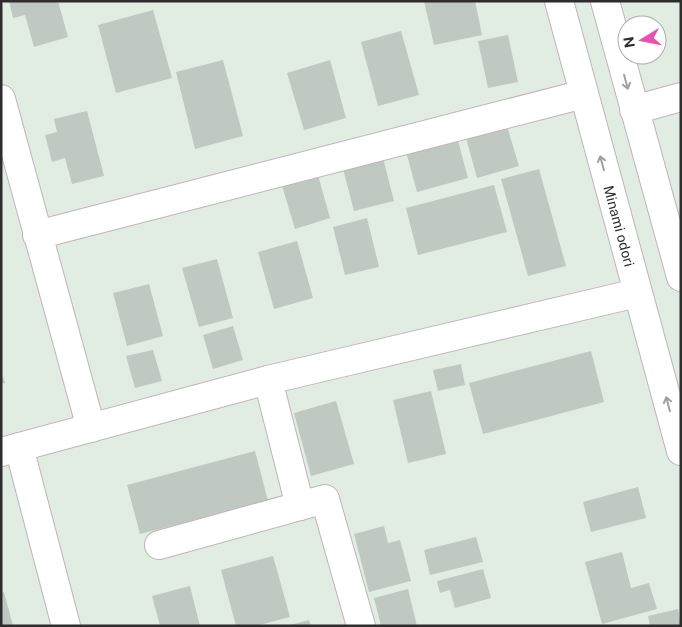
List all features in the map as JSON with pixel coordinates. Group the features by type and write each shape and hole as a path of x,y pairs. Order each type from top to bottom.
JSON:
{"street":[{"name":"Minami odori","path":"559,1 681,451"},
{"path":"605,1 681,277"},
{"path":"38,235 584,94"},
{"path":"634,110 681,97"},
{"path":"1,99 91,428"},
{"path":"66,626 10,449 268,380 637,293"},
{"path":"268,380 300,506"},
{"path":"159,545 325,499 360,626"}],"building":[{"path":"9,1 58,1 68,37 34,47 25,15 13,18"},
{"path":"424,1 475,1 482,35 434,45"},
{"path":"153,10 172,78 116,93 98,25"},
{"path":"401,31 419,95 378,106 361,42"},
{"path":"508,35 518,82 488,88 478,41"},
{"path":"223,60 243,136 195,149 176,72"},
{"path":"330,60 346,118 304,130 287,73"},
{"path":"87,111 104,176 72,184 65,158 52,162 45,135 57,132 54,119"},
{"path":"507,126 519,166 477,178 466,138"},
{"path":"455,130 468,178 417,192 404,144"},
{"path":"382,154 394,201 354,211 342,165"},
{"path":"316,168 330,218 295,229 280,179"},
{"path":"539,169 566,266 528,276 501,179"},
{"path":"494,185 507,232 418,255 406,208"},
{"path":"367,218 379,267 345,275 333,227"},
{"path":"297,241 313,298 274,309 258,252"},
{"path":"217,259 233,318 199,327 182,268"},
{"path":"149,284 163,336 127,346 113,293"},
{"path":"233,326 243,360 213,369 203,335"},
{"path":"153,350 162,381 135,388 126,356"},
{"path":"591,351 604,402 483,434 469,383"},
{"path":"461,364 465,385 438,391 433,370"},
{"path":"1,371 5,383 1,384"},
{"path":"431,391 446,454 408,463 393,400"},
{"path":"336,401 354,464 311,476 294,413"},
{"path":"255,451 268,501 140,534 127,485"},
{"path":"638,487 646,518 591,532 583,502"},
{"path":"384,526 388,543 400,540 411,581 369,592 354,534"},
{"path":"476,537 483,562 430,575 424,550"},
{"path":"622,552 631,588 649,583 657,609 602,624 585,562"},
{"path":"273,556 290,617 256,626 236,626 221,570"},
{"path":"483,569 491,598 455,608 450,590 440,593 437,581"},
{"path":"190,586 200,626 160,626 152,596"},
{"path":"408,589 417,626 381,626 374,598"},
{"path":"4,592 13,626 1,626 1,593"},
{"path":"678,609 681,626 650,626 648,616"},
{"path":"309,620 311,626 290,626 290,625"}]}
